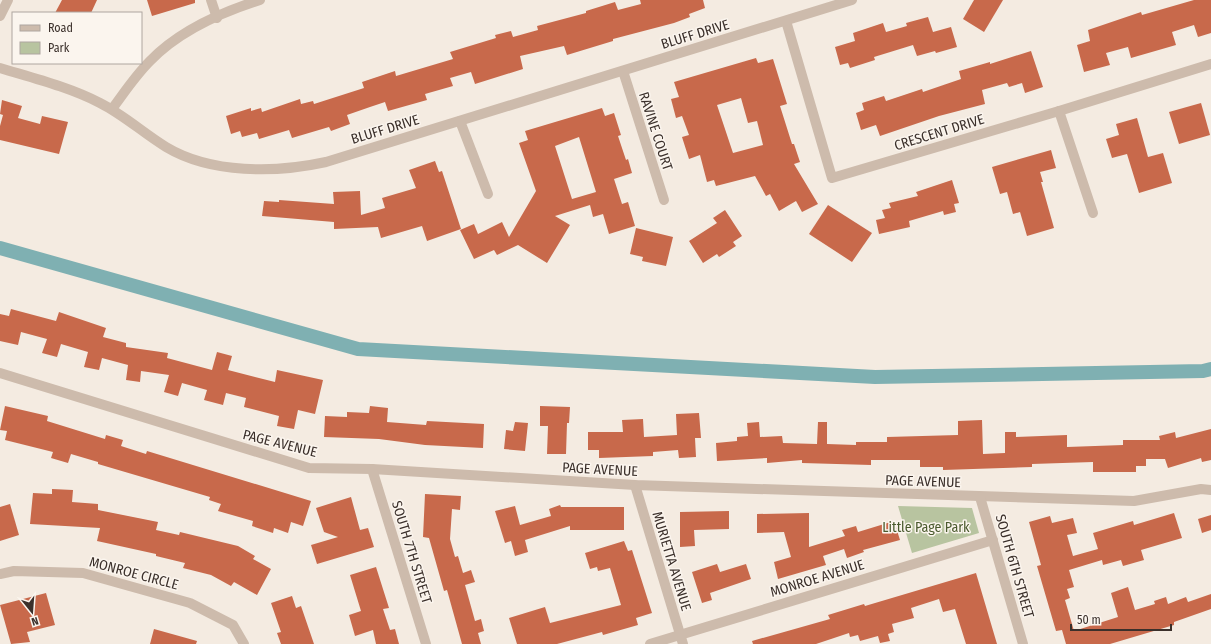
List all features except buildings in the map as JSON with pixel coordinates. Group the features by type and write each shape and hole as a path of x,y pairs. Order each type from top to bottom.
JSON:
{"street":[{"path":"0,16 8,0"},
{"path":"211,0 217,18"},
{"path":"112,110 134,78 151,60 192,30 241,6 260,0"},
{"name":"BLUFF DRIVE","path":"0,68 86,96 112,110 166,147 180,153 206,162 234,167 279,170 305,167 460,121 852,0"},
{"name":"CRESCENT DRIVE","path":"786,21 832,178 1059,111 1211,64"},
{"name":"RAVINE COURT","path":"622,71 664,200"},
{"path":"1059,111 1093,213"},
{"path":"460,121 488,194"},
{"name":"PAGE AVENUE","path":"0,373 309,468 372,469 635,485 1134,501 1201,489 1211,490"},
{"name":"SOUTH 7TH STREET","path":"372,469 426,644"},
{"name":"MURIETTA AVENUE","path":"635,485 682,639"},
{"name":"SOUTH 6TH STREET","path":"980,497 1023,644"},
{"name":"MONROE AVENUE","path":"650,644 682,639 993,540"},
{"name":"MONROE CIRCLE","path":"0,574 14,571 83,573 190,604 233,625 244,644"}],"green space":[{"name":"Little Page Park","path":"898,506 972,508 979,533 912,553"}],"waterway":[{"path":"0,248 358,349 875,377 1203,371 1211,369"}]}
